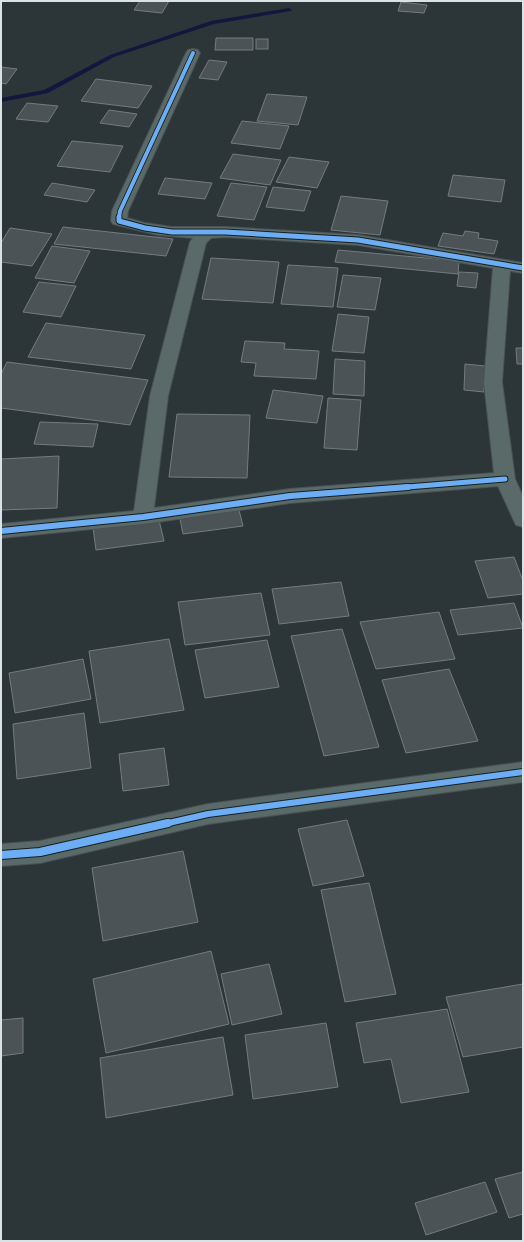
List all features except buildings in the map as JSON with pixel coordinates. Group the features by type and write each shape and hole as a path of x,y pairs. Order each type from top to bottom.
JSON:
{"street":[{"path":"193,53 120,212 119,221 138,228 206,233 226,232 358,240 523,268"},
{"path":"143,517 159,396 198,242 206,233"},
{"path":"502,264 493,382 505,479 523,520"},
{"path":"1,531 143,517 290,496 505,479"},
{"path":"1,855 40,852 208,814 523,772"}],"waterway":[{"path":"1,100 46,92 112,56 213,22 289,10"}],"cycle path":[{"path":"193,53 120,211 119,221 145,228 172,232 225,232 358,240 523,268"},
{"path":"1,531 143,517 290,496 505,479"},
{"path":"1,855 40,852 208,814 523,772"}]}
